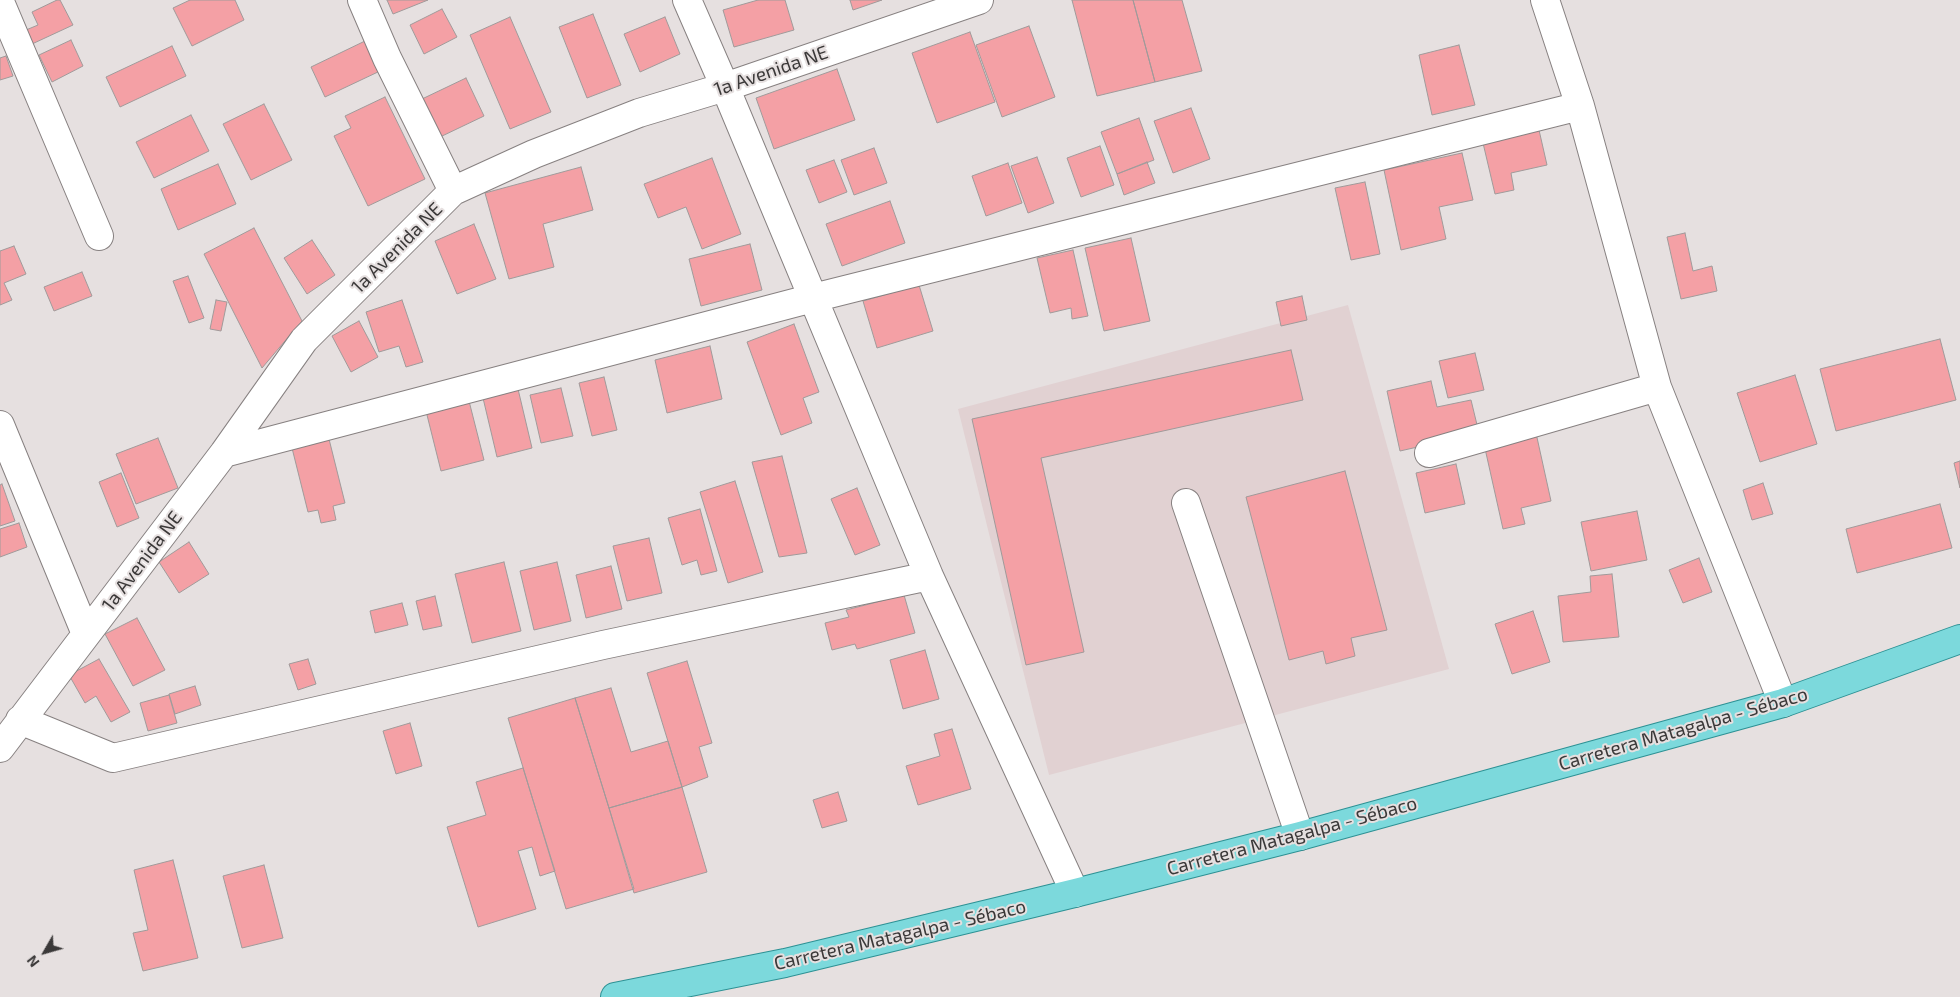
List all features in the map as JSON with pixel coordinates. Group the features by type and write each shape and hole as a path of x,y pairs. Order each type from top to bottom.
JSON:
{"main road":[{"name":"Carretera Matagalpa - Sébaco","path":"615,997 785,963 1300,836 1783,703 1960,638"}],"street":[{"path":"362,0 387,58 453,191"},
{"path":"687,0 726,87 929,576 1075,893"},
{"name":"1a Avenida NE","path":"0,748 224,453 304,340 453,191 543,150 639,114 726,87 979,0"},
{"path":"1544,0 1580,106 1658,387 1783,703"},
{"path":"0,2 99,236"},
{"path":"224,453 813,298 1580,106"},
{"path":"1429,453 1658,387"},
{"path":"0,425 86,634"},
{"path":"1186,504 1300,836"},
{"path":"20,720 113,758 603,645 929,576"}],"shaded area":[{"path":"1348,305 1449,669 1049,775 958,409"}],"building":[{"path":"60,0 73,25 32,44 26,30 38,25 32,12"},
{"path":"190,0 235,0 244,20 192,46 173,8"},
{"path":"387,0 428,0 393,14"},
{"path":"758,0 785,0 794,30 734,47 723,10"},
{"path":"850,0 882,0 853,10"},
{"path":"1072,0 1133,0 1155,82 1097,96"},
{"path":"1133,0 1182,0 1202,71 1155,82"},
{"path":"442,9 457,37 424,54 410,25"},
{"path":"593,14 621,85 587,98 559,27"},
{"path":"510,17 551,112 510,129 470,35"},
{"path":"665,17 680,54 640,72 624,34"},
{"path":"1029,26 1055,97 1002,117 976,45"},
{"path":"970,32 995,102 937,123 912,53"},
{"path":"71,40 83,66 52,82 39,55"},
{"path":"365,41 380,71 325,97 311,67"},
{"path":"1459,45 1475,105 1432,115 1419,55"},
{"path":"172,46 186,76 120,107 106,77"},
{"path":"6,56 13,76 0,80 0,58"},
{"path":"837,69 855,120 774,149 756,98"},
{"path":"466,78 484,116 440,137 422,99"},
{"path":"385,97 425,179 368,206 334,136 351,128 345,116"},
{"path":"264,104 292,160 251,180 223,124"},
{"path":"1191,108 1210,159 1173,173 1154,121"},
{"path":"191,115 209,151 154,178 136,142"},
{"path":"1139,118 1154,160 1117,174 1101,132"},
{"path":"1539,130 1547,165 1511,173 1514,190 1495,194 1483,143"},
{"path":"1100,146 1114,185 1081,197 1067,158"},
{"path":"874,148 887,183 854,195 841,160"},
{"path":"1462,153 1473,200 1439,207 1446,239 1401,250 1384,170"},
{"path":"1037,157 1054,203 1028,213 1011,166"},
{"path":"712,158 741,234 702,249 686,207 658,218 644,184"},
{"path":"834,160 847,192 819,203 806,170"},
{"path":"1147,162 1155,183 1124,195 1117,174"},
{"path":"1008,163 1022,203 986,216 972,176"},
{"path":"218,164 236,204 178,230 161,189"},
{"path":"581,167 593,210 543,224 554,267 509,279 485,193"},
{"path":"1365,182 1380,254 1351,260 1335,188"},
{"path":"890,201 905,243 842,266 826,224"},
{"path":"474,224 496,279 457,294 435,241"},
{"path":"254,228 302,321 262,368 204,254"},
{"path":"1685,233 1693,271 1712,266 1717,291 1681,299 1667,237"},
{"path":"1131,238 1150,321 1104,331 1085,248"},
{"path":"312,240 335,275 307,294 284,258"},
{"path":"750,244 762,290 701,306 689,259"},
{"path":"14,246 26,274 4,283 12,300 0,305 0,251"},
{"path":"1073,250 1088,316 1072,319 1071,308 1050,313 1037,258"},
{"path":"82,272 92,296 54,311 44,287"},
{"path":"188,276 204,318 189,323 173,281"},
{"path":"919,285 933,331 877,348 863,301"},
{"path":"1302,296 1307,320 1281,326 1276,302"},
{"path":"216,300 227,302 221,331 210,329"},
{"path":"402,300 423,362 406,367 399,346 379,352 366,312"},
{"path":"359,321 378,357 351,372 332,336"},
{"path":"794,324 819,392 803,398 812,423 781,435 747,342"},
{"path":"1940,339 1956,400 1836,431 1820,369"},
{"path":"710,346 722,399 667,413 655,360"},
{"path":"1291,350 1303,400 1041,458 1084,652 1026,665 972,419"},
{"path":"1475,353 1484,390 1448,398 1439,361"},
{"path":"1795,375 1817,444 1760,462 1737,393"},
{"path":"604,377 617,430 592,436 579,383"},
{"path":"1431,381 1437,407 1471,400 1479,433 1400,451 1387,391"},
{"path":"561,388 573,436 541,443 530,395"},
{"path":"518,389 532,448 497,457 483,398"},
{"path":"469,401 484,460 441,471 426,411"},
{"path":"1536,433 1551,501 1521,508 1525,524 1503,529 1484,444"},
{"path":"158,438 178,488 136,504 116,454"},
{"path":"329,439 345,503 333,506 336,520 321,523 318,510 308,512 292,448"},
{"path":"782,456 807,553 779,557 752,462"},
{"path":"1960,461 1960,488 1954,463"},
{"path":"1456,464 1465,504 1425,513 1416,473"},
{"path":"1345,471 1387,630 1351,638 1355,656 1326,664 1323,651 1289,660 1246,497"},
{"path":"121,473 139,518 117,527 99,482"},
{"path":"735,481 763,572 728,583 700,492"},
{"path":"1763,483 1773,514 1752,520 1743,490"},
{"path":"2,484 15,521 0,526 0,485"},
{"path":"857,488 880,545 855,555 831,499"},
{"path":"1940,504 1952,548 1857,573 1846,529"},
{"path":"700,509 717,571 701,575 697,560 682,565 668,518"},
{"path":"1637,511 1647,560 1591,571 1581,522"},
{"path":"19,523 27,547 0,557 0,529"},
{"path":"649,538 662,593 627,601 613,546"},
{"path":"189,542 209,574 179,593 159,562"},
{"path":"1699,558 1712,592 1683,603 1669,570"},
{"path":"504,562 521,631 472,643 455,574"},
{"path":"557,562 571,621 534,630 520,571"},
{"path":"611,566 622,609 586,618 576,575"},
{"path":"1612,574 1619,637 1563,642 1558,596 1591,592 1590,576"},
{"path":"904,595 915,633 857,649 855,644 832,650 825,623 849,617 846,610"},
{"path":"435,596 442,626 423,630 416,601"},
{"path":"402,603 408,625 375,633 370,611"},
{"path":"1533,611 1550,662 1512,674 1495,624"},
{"path":"137,618 165,670 133,686 105,634"},
{"path":"925,650 939,699 903,709 890,660"},
{"path":"99,659 130,712 111,722 96,696 85,703 69,675"},
{"path":"308,659 316,684 298,690 289,664"},
{"path":"687,661 712,743 699,747 708,777 682,787 647,673"},
{"path":"195,686 201,705 175,714 169,694"},
{"path":"611,688 631,752 668,741 682,787 609,808 575,698"},
{"path":"169,695 177,723 148,731 140,703"},
{"path":"575,698 634,889 566,909 508,718"},
{"path":"410,723 422,766 396,774 383,731"},
{"path":"952,729 971,789 918,805 906,766 940,756 934,734"},
{"path":"523,768 555,871 540,876 532,847 518,851 536,909 478,927 447,827 486,815 476,782"},
{"path":"682,787 707,872 634,893 609,808"},
{"path":"838,792 847,821 822,828 813,800"},
{"path":"173,860 198,958 143,971 133,933 148,930 134,870"},
{"path":"264,865 283,938 242,948 223,876"}]}
